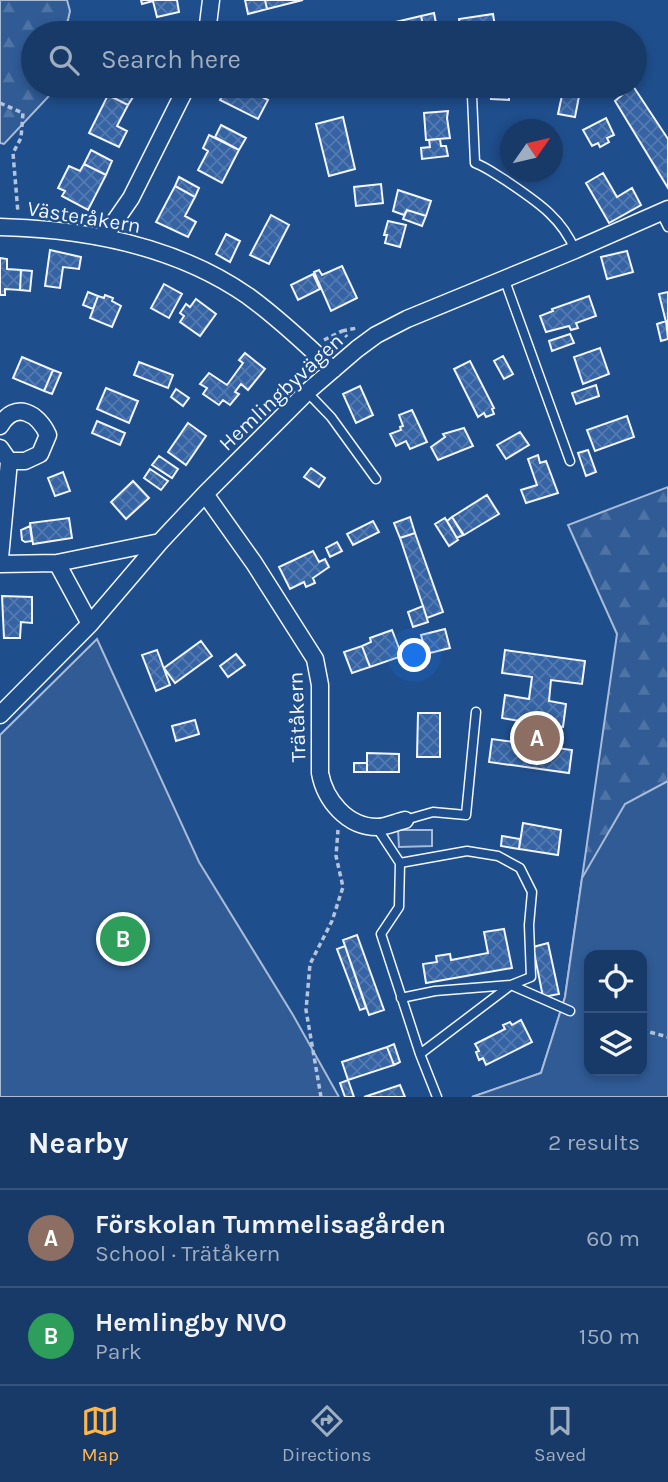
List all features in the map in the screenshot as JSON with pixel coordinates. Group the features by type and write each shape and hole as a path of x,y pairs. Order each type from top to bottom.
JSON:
{"street":[{"path":"208,21 211,0"},
{"path":"104,237 131,198 181,98"},
{"name":"Hemlingbyvägen","path":"0,715 90,624 205,494 307,392 376,335 504,278 665,216"},
{"name":"Västeråkern","path":"0,227 104,237 152,249 205,271 248,297 333,370"},
{"path":"0,426 6,417 24,412 39,420 48,435 40,454 25,461 4,455 0,558"},
{"name":"Trätåkern","path":"205,494 254,563 315,659 320,685 320,773 329,801 339,811"},
{"path":"0,564 57,563 160,542"},
{"path":"57,563 90,624"},
{"path":"339,811 355,821 376,827 405,820"}],"lane":[{"path":"472,98 475,163 546,209 562,225 576,250"},
{"path":"504,278 570,461"},
{"path":"307,392 338,426 376,480"},
{"path":"405,820 433,812 466,815 476,712"},
{"path":"376,827 400,863 399,907 381,934 419,1054 437,1097"},
{"path":"400,863 467,851 498,856 520,868 532,892 529,925 531,976 511,985 419,1054"},
{"path":"401,998 435,990 511,985 570,1011"}],"path":[{"path":"0,103 23,113 21,138 13,153 19,228"},
{"path":"321,1097 306,1010 310,964 332,922 343,887 336,856 339,811"},
{"path":"647,1031 668,1037"}],"green space":[{"path":"0,0 67,0 70,11 68,21 21,21 21,98 47,98 4,144 0,143"},
{"path":"668,487 668,1097 472,1097 541,1073 565,997 617,634 568,525"}],"shaded area":[{"path":"97,639 199,862 293,1015 339,1097 0,1097 0,735"},
{"path":"668,781 668,1097 472,1097 541,1073 565,997 582,878 625,804"},
{"path":"398,830 432,830 432,846 399,847"}],"building":[{"path":"141,0 177,0 179,12 157,17 153,1 142,4"},
{"path":"245,0 265,0 267,9 248,14"},
{"path":"265,0 303,0 267,9"},
{"path":"434,13 436,21 422,21 421,16"},
{"path":"493,14 494,21 459,21"},
{"path":"421,16 422,21 400,21"},
{"path":"106,98 114,98 128,105 117,126 127,131 119,147 89,133"},
{"path":"114,98 132,98 128,105"},
{"path":"264,98 268,100 258,119 220,100"},
{"path":"561,98 579,98 575,117 558,114"},
{"path":"619,98 641,98 668,139 668,188 615,101"},
{"path":"448,111 450,138 426,140 424,113"},
{"path":"343,117 355,169 329,176 316,124"},
{"path":"606,118 614,135 607,138 609,142 600,147 598,143 592,146 583,130"},
{"path":"221,125 246,138 239,150 215,137"},
{"path":"209,135 239,150 222,183 198,170 208,151 203,148"},
{"path":"440,139 441,146 446,146 448,156 422,159 421,148 430,147 429,140"},
{"path":"91,150 112,161 106,175 84,164"},
{"path":"84,164 106,175 88,210 62,196 65,191 58,188 69,166 80,171"},
{"path":"603,173 617,197 632,188 641,205 609,223 586,183"},
{"path":"179,177 199,188 195,197 175,186"},
{"path":"381,184 383,203 356,206 354,187"},
{"path":"175,186 195,197 185,216 196,222 188,237 156,222"},
{"path":"398,190 431,201 426,216 407,210 404,215 393,211"},
{"path":"407,210 426,216 422,226 403,219"},
{"path":"271,215 289,225 269,264 250,255"},
{"path":"388,221 406,225 400,247 385,243"},
{"path":"226,234 240,241 230,262 216,254"},
{"path":"50,250 81,257 79,269 63,267 60,288 45,286"},
{"path":"627,251 633,272 607,279 601,257"},
{"path":"0,258 7,259 7,269 21,270 20,290 5,289 5,295 0,295"},
{"path":"342,266 357,298 331,311 314,272 319,270 322,275"},
{"path":"21,270 32,271 30,291 20,290"},
{"path":"313,274 320,289 298,300 291,285"},
{"path":"164,284 182,294 169,318 151,308"},
{"path":"88,292 98,296 93,309 83,305"},
{"path":"668,292 668,330 659,294"},
{"path":"105,295 121,306 112,327 90,318 98,296 104,298"},
{"path":"589,296 596,316 576,323 578,328 571,330 569,326 546,332 540,316"},
{"path":"196,299 216,314 200,336 180,322 184,316 180,313 186,304 190,307"},
{"path":"666,321 668,339 661,341 657,324"},
{"path":"570,334 574,343 552,351 549,341"},
{"path":"600,348 609,374 583,384 574,357"},
{"path":"245,353 265,369 248,390 241,384 235,392 239,394 230,405 223,400 219,405 203,394 207,388 200,384 209,373 227,385 243,363 239,360"},
{"path":"503,356 513,374 504,379 494,361"},
{"path":"22,357 53,370 44,391 13,378"},
{"path":"470,361 494,408 494,414 486,417 484,413 478,417 454,369"},
{"path":"139,362 173,375 168,388 134,375"},
{"path":"53,370 61,373 52,394 44,391"},
{"path":"596,385 599,396 576,404 572,393"},
{"path":"360,386 373,415 356,423 343,394"},
{"path":"106,388 138,401 129,423 97,409"},
{"path":"176,389 189,398 183,406 171,397"},
{"path":"412,410 427,442 410,449 406,441 396,446 390,434 401,430 400,427 403,426 399,415"},
{"path":"627,416 634,437 595,451 587,430"},
{"path":"97,421 125,433 120,445 92,433"},
{"path":"188,423 206,436 186,465 168,452"},
{"path":"464,428 473,446 438,460 431,447 445,437 443,434"},
{"path":"520,432 529,445 506,459 497,445"},
{"path":"588,450 596,472 586,476 578,453"},
{"path":"538,455 540,463 546,461 558,493 526,503 521,490 537,485 528,459"},
{"path":"159,456 178,469 172,478 152,465"},
{"path":"311,468 325,478 319,487 304,477"},
{"path":"150,469 168,481 161,490 144,478"},
{"path":"63,472 70,491 55,496 48,478"},
{"path":"133,481 149,498 126,519 111,502"},
{"path":"487,495 499,514 464,535 452,517"},
{"path":"410,517 415,533 400,538 394,523"},
{"path":"452,517 463,535 457,538 447,521"},
{"path":"69,518 72,538 33,544 30,523"},
{"path":"445,518 458,540 449,546 435,524"},
{"path":"373,521 379,532 353,545 347,534"},
{"path":"30,526 32,541 25,542 22,540 21,530"},
{"path":"415,533 443,612 427,618 400,538"},
{"path":"337,542 342,551 330,557 326,548"},
{"path":"313,551 319,562 325,559 329,567 313,578 315,583 306,587 304,582 290,589 279,567"},
{"path":"2,596 32,597 32,623 21,622 20,638 4,638"},
{"path":"423,606 428,622 413,627 408,612"},
{"path":"445,629 450,648 426,654 421,635"},
{"path":"392,630 402,656 370,667 362,646 371,642 370,638"},
{"path":"201,641 212,656 175,683 164,668"},
{"path":"362,646 370,667 352,673 344,652"},
{"path":"157,650 170,685 156,691 142,655"},
{"path":"505,650 585,661 582,684 551,680 549,701 566,704 563,727 545,725 542,746 572,750 569,773 489,762 492,739 522,743 525,722 502,718 505,695 529,699 532,677 502,673"},
{"path":"236,654 245,665 228,677 220,666"},
{"path":"418,713 440,713 440,757 417,757"},
{"path":"195,720 199,734 176,741 172,726"},
{"path":"367,753 399,754 399,772 367,772"},
{"path":"354,763 367,763 367,772 354,772"},
{"path":"523,823 561,830 558,855 519,849"},
{"path":"502,836 520,839 519,849 501,846"},
{"path":"504,929 512,968 426,983 423,964 437,962 436,956 450,954 451,960 488,953 484,932"},
{"path":"357,935 384,1010 369,1015 343,940"},
{"path":"548,943 559,994 543,997 533,947"},
{"path":"345,946 366,1008 360,1010 337,949"},
{"path":"521,1020 532,1042 486,1065 483,1058 479,1060 476,1052 479,1051 475,1044 505,1029 503,1025 510,1022 512,1025"},
{"path":"394,1044 400,1062 394,1065 387,1047"},
{"path":"387,1047 394,1065 348,1080 342,1062"},
{"path":"348,1080 354,1097 345,1097 340,1083"},
{"path":"400,1085 405,1097 364,1097"}],"place":[{"name":"Förskolan Tummelisagården","path":"537,738"},
{"name":"Hemlingby NVO","path":"123,939"}]}
